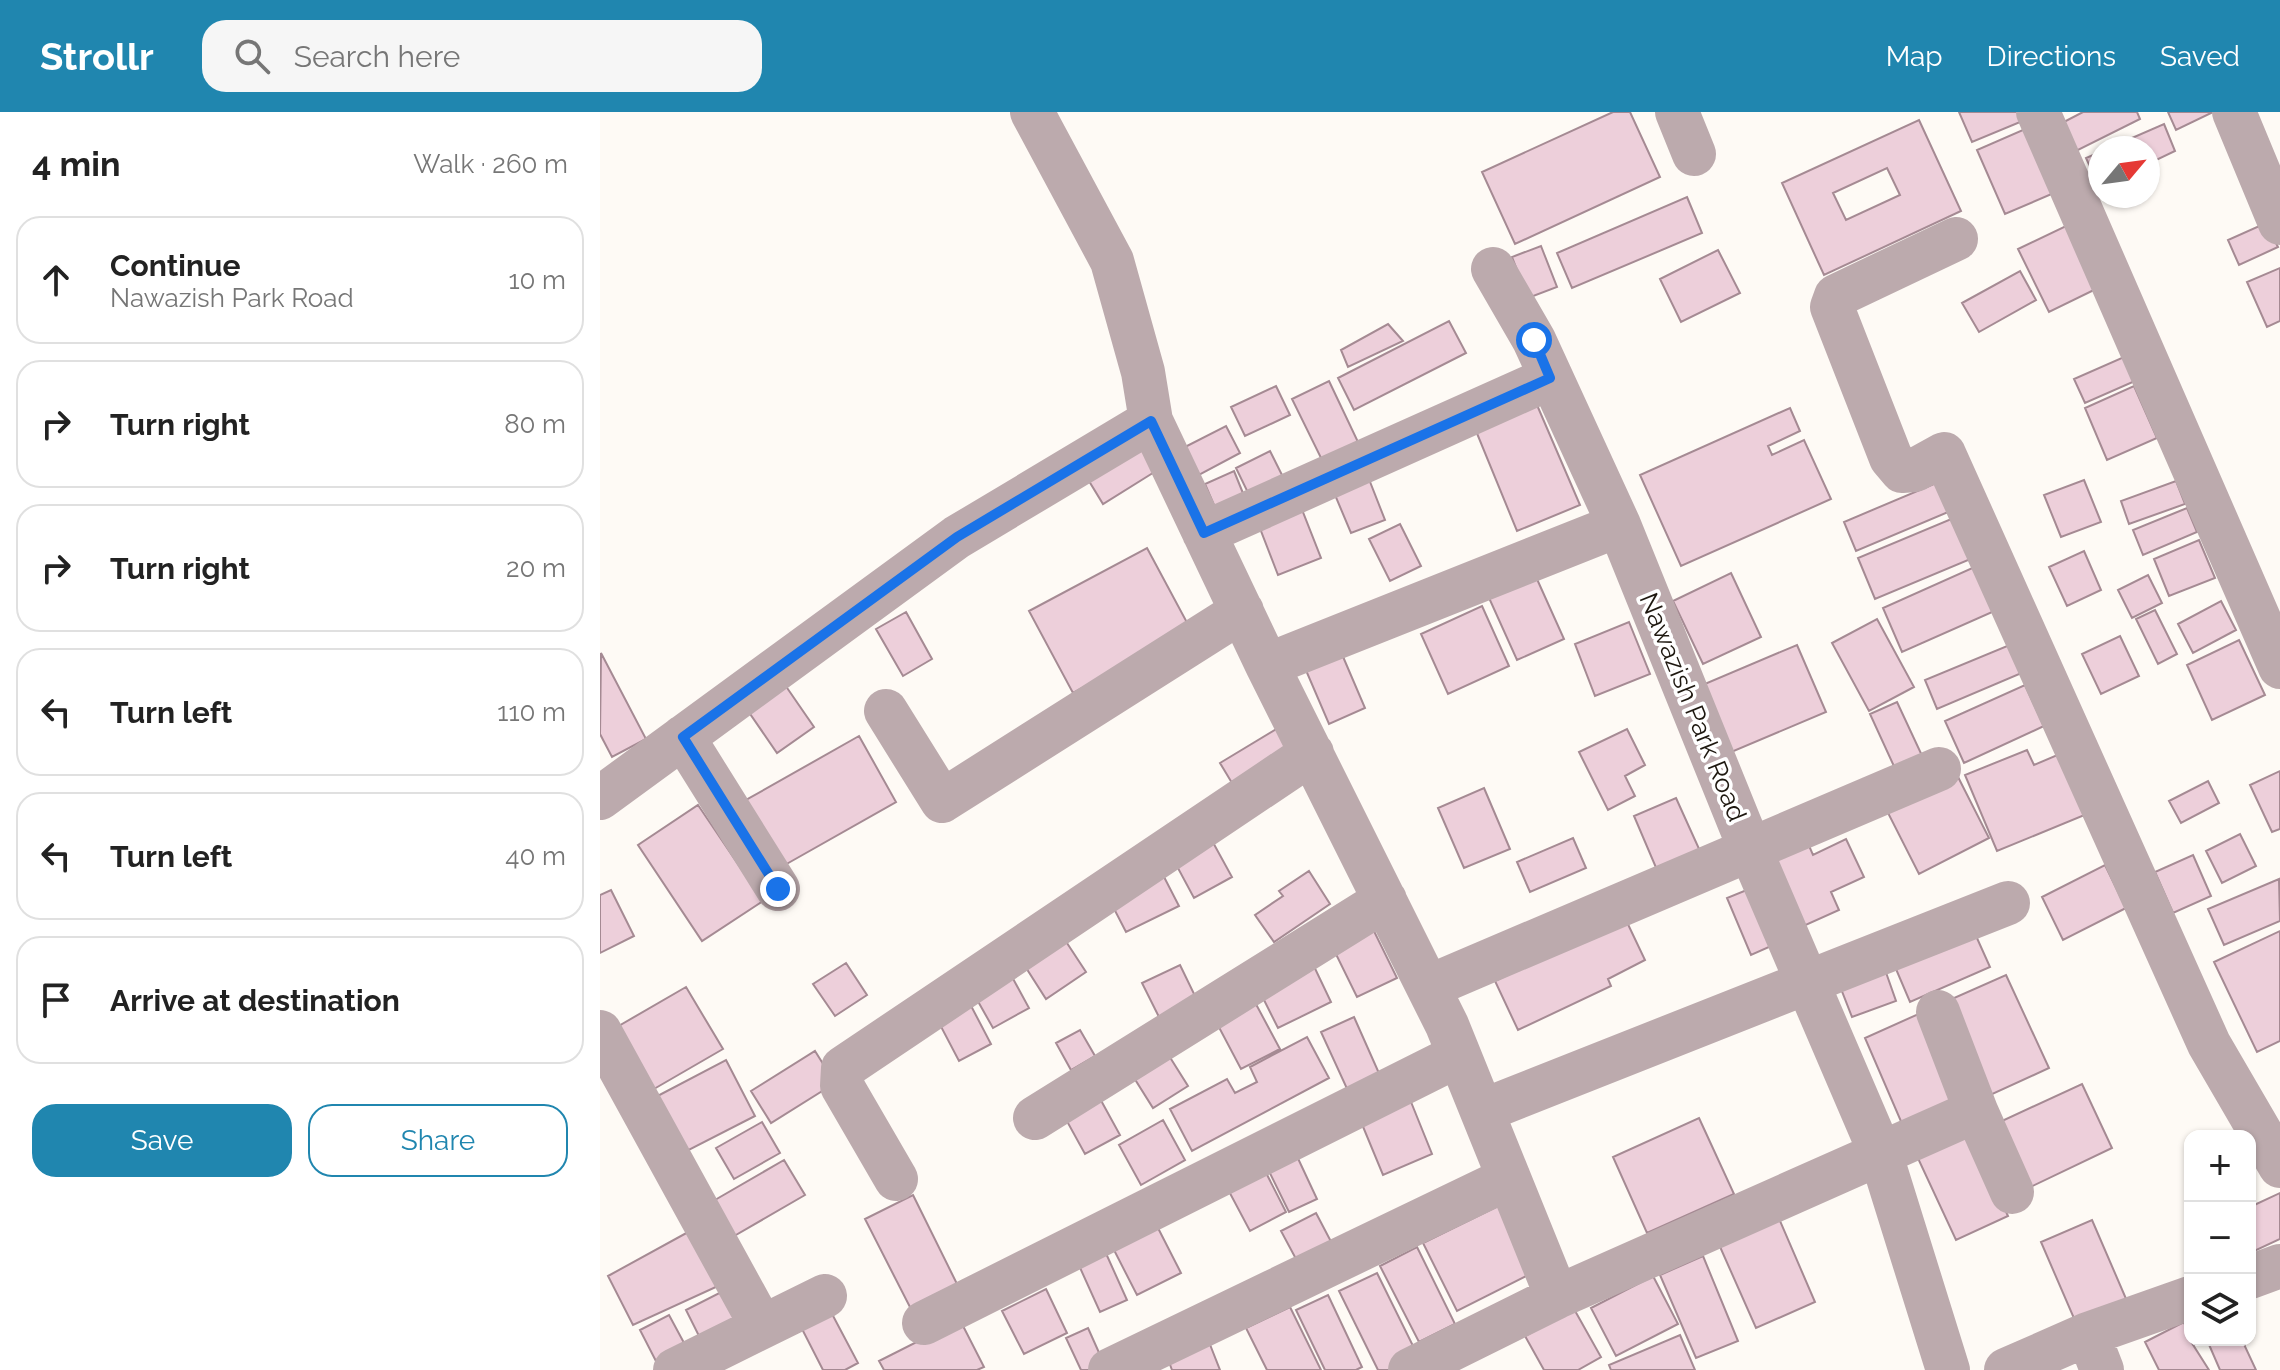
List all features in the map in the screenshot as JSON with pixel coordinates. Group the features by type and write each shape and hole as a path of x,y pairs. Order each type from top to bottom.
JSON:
{"street":[{"path":"1032,112 1112,261 1143,372 1151,421 1267,665 1428,987 1459,1055 1557,1297"},
{"path":"1677,112 1694,154"},
{"path":"2038,112 2280,667"},
{"path":"2234,112 2280,223"},
{"path":"1956,239 1836,296 1832,307 1891,458 1902,471 1915,470 1944,454 2209,1044 2280,1166"},
{"name":"Nawazish Park Road","path":"1493,269 1534,340 1619,525 1750,849 1880,1152 1948,1370"},
{"path":"1204,533 1550,378"},
{"path":"600,798 957,537 1151,421"},
{"path":"1267,665 1619,525"},
{"path":"886,711 942,801 1242,611"},
{"path":"683,737 778,889"},
{"path":"896,1179 842,1086 843,1068 1312,753"},
{"path":"1428,987 1939,769"},
{"path":"1035,1118 1385,900"},
{"path":"1482,1111 2008,903"},
{"path":"1938,1012 1976,1111 2012,1192"},
{"path":"600,1032 762,1327"},
{"path":"924,1323 1459,1055"},
{"path":"1431,1365 1557,1297 1976,1111"},
{"path":"1110,1370 1509,1178"},
{"path":"2256,1275 2280,1266"},
{"path":"675,1370 825,1296"},
{"path":"2006,1370 2095,1352 2184,1301"}],"building":[{"path":"1613,112 1630,112 1660,177 1515,244 1482,172"},
{"path":"1959,112 2021,112 2025,120 1972,142"},
{"path":"2083,112 2137,112 2140,119 2106,136 2088,136 2088,145 2072,153 2058,125"},
{"path":"2168,112 2213,112 2176,130"},
{"path":"1919,120 1961,211 1824,275 1782,183","holes":["1887,168 1900,195 1846,220 1833,193"]},
{"path":"2164,124 2175,151 2160,158 2160,136 2136,136"},
{"path":"2032,126 2061,190 2005,214 1977,150"},
{"path":"1687,197 1702,233 1572,288 1557,253"},
{"path":"2266,223 2278,247 2239,265 2228,240"},
{"path":"2066,226 2096,289 2049,312 2018,249"},
{"path":"1541,246 1557,287 1528,298 1512,257"},
{"path":"1718,250 1740,293 1681,322 1660,279"},
{"path":"2280,268 2280,321 2267,327 2247,282"},
{"path":"2020,271 2036,300 1979,332 1962,303"},
{"path":"1449,321 1466,353 1354,410 1338,378"},
{"path":"1388,324 1403,341 1348,367 1341,350"},
{"path":"2124,357 2135,381 2085,403 2074,379"},
{"path":"1329,381 1358,442 1322,460 1292,399"},
{"path":"1276,386 1290,415 1245,436 1231,407"},
{"path":"2134,386 2157,438 2107,460 2085,408"},
{"path":"1537,405 1580,505 1517,531 1476,431"},
{"path":"1790,408 1800,431 1768,446 1772,455 1804,440 1831,499 1681,566 1640,475"},
{"path":"1226,426 1240,453 1197,476 1183,448"},
{"path":"1142,448 1156,471 1103,504 1089,481"},
{"path":"1270,451 1286,483 1251,499 1236,468"},
{"path":"1365,469 1385,520 1351,533 1330,483"},
{"path":"1234,471 1249,508 1220,519 1205,484"},
{"path":"2084,480 2101,522 2061,537 2044,495"},
{"path":"1941,481 1953,510 1856,551 1844,522"},
{"path":"2176,481 2185,504 2129,524 2121,501"},
{"path":"1299,502 1321,558 1278,575 1256,518"},
{"path":"2187,508 2197,532 2143,555 2133,530"},
{"path":"1956,517 1973,558 1875,599 1858,558"},
{"path":"1400,524 1421,566 1390,581 1369,539"},
{"path":"2199,540 2215,578 2169,596 2154,559"},
{"path":"1147,548 1191,630 1073,693 1029,611"},
{"path":"2084,551 2101,590 2067,606 2049,567"},
{"path":"1979,565 1999,609 1902,652 1883,608"},
{"path":"1532,568 1564,639 1517,660 1485,589"},
{"path":"1731,573 1761,637 1703,664 1673,601"},
{"path":"2148,575 2162,603 2132,618 2118,590"},
{"path":"2221,601 2236,630 2193,653 2178,624"},
{"path":"1482,606 1509,666 1448,694 1421,634"},
{"path":"2155,610 2177,654 2158,664 2136,619"},
{"path":"906,612 932,659 903,676 876,629"},
{"path":"1877,619 1914,687 1869,711 1832,643"},
{"path":"1629,622 1650,674 1595,696 1575,644"},
{"path":"2120,636 2139,676 2101,694 2082,654"},
{"path":"2239,640 2265,695 2212,720 2187,665"},
{"path":"2012,644 2024,672 1937,709 1925,680"},
{"path":"1797,645 1826,712 1729,753 1700,686"},
{"path":"1341,652 1365,708 1329,724 1305,668"},
{"path":"601,653 646,739 612,757 600,734"},
{"path":"783,682 814,727 777,753 746,708"},
{"path":"2025,685 2044,726 1964,763 1945,721"},
{"path":"1897,702 1925,762 1898,775 1870,714"},
{"path":"1288,722 1300,743 1232,783 1220,763"},
{"path":"1627,729 1645,765 1625,776 1635,796 1608,810 1579,752"},
{"path":"859,736 896,802 783,866 746,800"},
{"path":"2027,750 2034,765 2062,753 2087,814 1997,851 1965,775"},
{"path":"1955,771 1989,838 1919,874 1885,807"},
{"path":"2280,771 2280,829 2272,832 2250,785"},
{"path":"2208,781 2219,803 2181,823 2169,801"},
{"path":"1484,788 1510,849 1464,868 1438,808"},
{"path":"1676,798 1700,851 1657,870 1634,816"},
{"path":"698,805 763,901 702,941 638,845"},
{"path":"2240,834 2256,866 2222,883 2206,851"},
{"path":"1210,837 1232,877 1194,898 1172,857"},
{"path":"1573,838 1586,868 1530,892 1517,862"},
{"path":"1846,839 1864,877 1831,892 1839,910 1799,928 1767,861 1807,841 1813,855"},
{"path":"2193,855 2211,896 2173,913 2155,872"},
{"path":"2105,865 2126,908 2063,940 2042,897"},
{"path":"1309,871 1330,904 1274,942 1255,915 1283,896 1279,891"},
{"path":"1162,873 1179,906 1126,932 1109,899"},
{"path":"2279,879 2280,921 2224,945 2208,909"},
{"path":"1754,887 1778,943 1751,955 1727,898"},
{"path":"611,890 634,936 600,953 600,895"},
{"path":"1625,918 1645,960 1608,979 1611,986 1518,1030 1495,981"},
{"path":"1370,923 1397,978 1357,997 1330,942"},
{"path":"1972,927 1990,967 1910,1002 1893,962"},
{"path":"2280,931 2280,1041 2257,1052 2214,962"},
{"path":"1063,937 1086,972 1046,999 1023,963"},
{"path":"1310,958 1331,1002 1278,1028 1256,984"},
{"path":"846,963 867,995 835,1016 813,984"},
{"path":"1883,964 1896,1001 1852,1017 1838,981"},
{"path":"1180,965 1197,1000 1160,1019 1142,983"},
{"path":"1011,975 1029,1008 993,1028 975,996"},
{"path":"2006,975 2049,1068 1988,1096 1945,1002"},
{"path":"686,987 723,1049 647,1093 610,1031"},
{"path":"1250,993 1280,1049 1241,1069 1212,1014"},
{"path":"969,1002 991,1044 959,1061 937,1019"},
{"path":"1923,1012 1965,1107 1906,1133 1865,1038"},
{"path":"1354,1017 1386,1089 1354,1104 1321,1032"},
{"path":"1080,1030 1095,1056 1071,1070 1056,1043"},
{"path":"1307,1037 1329,1078 1192,1151 1170,1109 1227,1079 1235,1093 1257,1082 1250,1067"},
{"path":"815,1051 835,1083 771,1123 751,1091"},
{"path":"1166,1051 1188,1086 1153,1108 1131,1073"},
{"path":"726,1060 755,1116 677,1156 648,1101"},
{"path":"2082,1084 2112,1148 2020,1192 1989,1127"},
{"path":"1098,1095 1120,1135 1085,1154 1063,1114"},
{"path":"1409,1097 1432,1154 1383,1175 1359,1117"},
{"path":"1699,1118 1734,1194 1647,1233 1613,1157"},
{"path":"1163,1120 1185,1160 1141,1185 1119,1145"},
{"path":"762,1122 780,1153 734,1179 716,1148"},
{"path":"1968,1130 2008,1216 1956,1240 1916,1154"},
{"path":"1295,1152 1317,1199 1289,1212 1266,1165"},
{"path":"784,1160 805,1195 729,1239 708,1204"},
{"path":"1261,1163 1286,1212 1250,1231 1224,1182"},
{"path":"2280,1193 2280,1239 2256,1250 2256,1204"},
{"path":"913,1195 960,1290 913,1313 865,1219"},
{"path":"1502,1204 1536,1271 1457,1311 1423,1243"},
{"path":"1316,1213 1337,1253 1303,1272 1281,1231"},
{"path":"1777,1214 1815,1302 1756,1328 1717,1240"},
{"path":"2092,1220 2127,1301 2076,1323 2041,1242"},
{"path":"701,1225 729,1281 633,1325 608,1276"},
{"path":"1158,1228 1181,1273 1137,1295 1114,1250"},
{"path":"1417,1247 1455,1324 1419,1342 1380,1266"},
{"path":"1104,1249 1127,1300 1100,1312 1077,1261"},
{"path":"1703,1256 1738,1341 1696,1358 1660,1275"},
{"path":"1377,1273 1418,1356 1391,1370 1378,1370 1339,1291"},
{"path":"1653,1276 1678,1324 1616,1356 1591,1308"},
{"path":"735,1285 754,1321 704,1346 686,1310"},
{"path":"1046,1289 1067,1333 1024,1354 1002,1311"},
{"path":"1328,1295 1362,1367 1356,1370 1325,1370 1296,1310"},
{"path":"1290,1307 1321,1370 1267,1370 1246,1328"},
{"path":"1574,1309 1601,1357 1578,1370 1544,1370 1525,1336"},
{"path":"831,1312 858,1363 845,1370 823,1370 801,1327"},
{"path":"669,1315 690,1354 660,1369 640,1330"},
{"path":"960,1320 984,1367 977,1370 884,1370 879,1361"},
{"path":"2184,1322 2184,1346 2194,1346 2209,1370 2159,1370 2145,1342"},
{"path":"1088,1328 1105,1366 1097,1370 1081,1370 1066,1338"},
{"path":"1680,1335 1695,1370 1611,1370 1609,1365"},
{"path":"1209,1342 1220,1370 1172,1370 1168,1359"},
{"path":"2210,1346 2245,1346 2256,1370 2220,1370"}],"route":[{"path":"778,889 683,737 957,537 1151,421 1204,533 1550,378 1534,340"}]}
